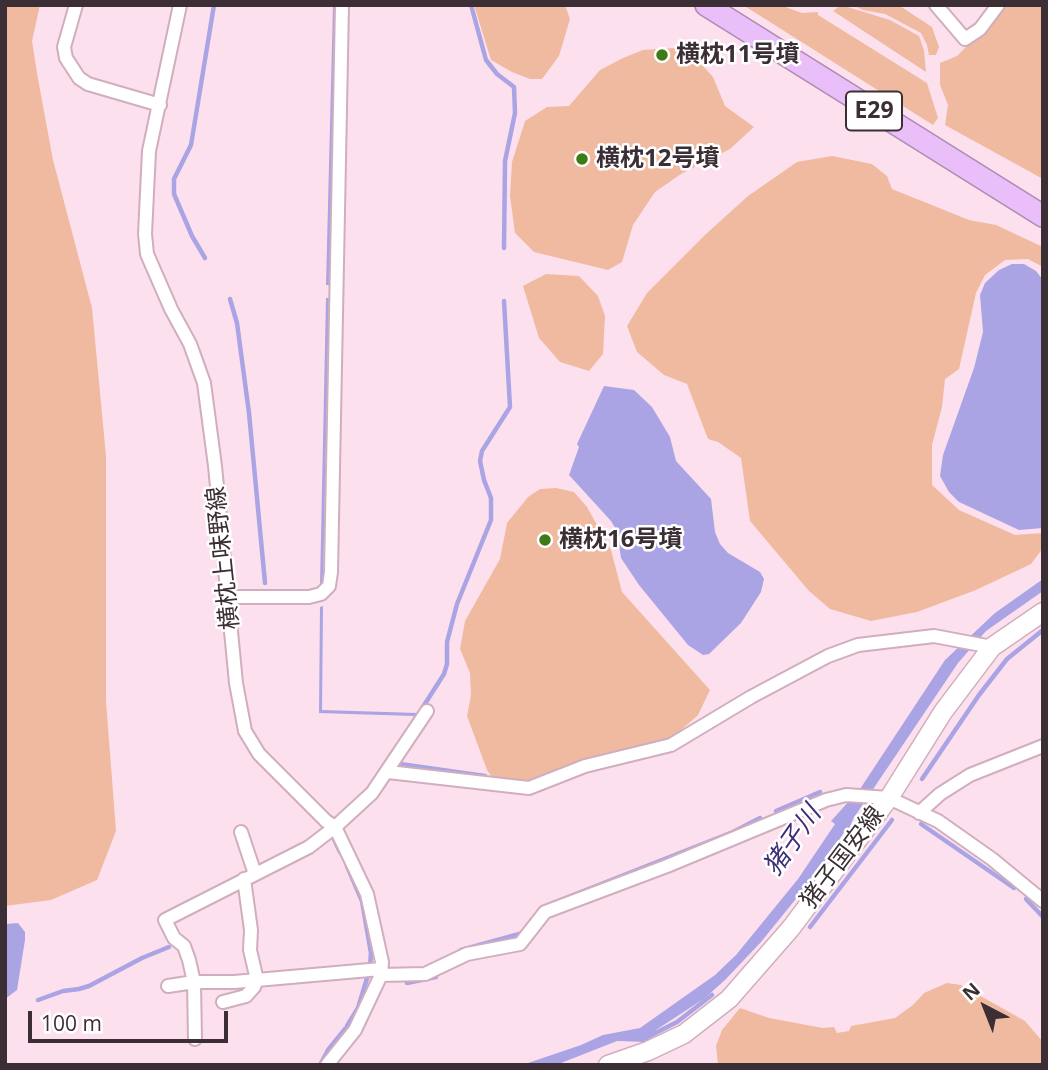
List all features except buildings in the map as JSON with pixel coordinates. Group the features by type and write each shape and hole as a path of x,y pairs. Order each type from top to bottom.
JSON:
{"highway":[{"name":"E29","path":"706,5 1043,216"},
{"name":"E29","path":"728,5 1043,203"}],"main road":[{"name":"猪子国安線","path":"608,1065 648,1051 684,1034 729,999 791,928 889,799 943,712 992,647 1043,612"}],"street":[{"path":"76,5 64,47 66,58 79,78 88,84 160,105"},
{"name":"横枕上味野線","path":"180,5 149,151 145,234 147,254 190,344 204,383 215,466 236,683 245,731 259,754 335,827 367,894 381,972"},
{"path":"228,597 309,597 321,594 329,586 342,5"},
{"path":"936,5 965,39 980,29 998,5"},
{"path":"388,772 529,788 585,766 671,746 751,696 828,656 858,645 934,636 992,647"},
{"path":"195,1039 194,982 184,946 174,938 165,920 309,846 335,827 372,793 428,711"},
{"path":"919,813 940,794 970,775 1043,746"},
{"path":"168,986 194,982 381,972 425,974 467,954 520,944 545,912 667,866 826,800 846,795 889,799 937,821 992,859 1043,901"},
{"path":"223,1002 246,996 257,980 250,950 249,876 241,832"},
{"path":"327,1065 355,1030 381,972"}],"shaded area":[{"path":"5,5 40,5 32,41 38,79 53,160 92,308 106,456 106,701 116,831 97,880 51,900 5,906"},
{"path":"333,5 330,285 326,285"},
{"path":"474,5 565,5 570,19 559,56 542,79 530,79 491,60"},
{"path":"743,5 780,5 802,13 818,12 818,15 927,83 938,118 933,125"},
{"path":"841,5 890,20 919,36 924,50 926,72 833,11"},
{"path":"852,5 896,5 903,8 932,27 939,47 936,55 929,55 921,33 885,14"},
{"path":"1008,5 1043,5 1043,179 945,125 948,105 940,85 940,63 957,56"},
{"path":"675,48 695,57 713,77 725,106 754,127 730,149 681,174 655,192 633,225 622,262 608,270 534,252 515,233 510,196 512,162 525,121 547,107 569,106 600,70 623,58 643,50"},
{"path":"832,156 872,164 887,176 892,189 969,220 996,225 1043,247 1043,267 1028,259 1005,260 985,275 976,293 959,369 945,379 942,407 932,445 932,485 959,510 1015,535 1043,533 1043,548 1031,564 976,590 917,612 871,621 830,609 809,591 750,521 741,458 718,442 708,439 687,384 664,375 637,352 627,326 647,293 748,196 797,162"},
{"path":"1012,264 1024,264 1036,271 1043,280 1043,528 1019,530 959,502 949,492 940,476 943,455 974,368 983,332 980,295 985,283 999,270"},
{"path":"546,274 579,276 598,296 605,316 603,354 589,371 560,362 539,338 523,286"},
{"path":"326,298 329,298 323,585 320,585"},
{"path":"604,386 634,390 652,407 670,437 676,461 711,499 715,532 720,544 728,553 760,572 764,579 761,592 741,623 709,654 703,655 688,645 639,585 621,558 617,531 611,521 569,475 579,447 577,444"},
{"path":"556,488 574,492 587,507 611,550 622,592 710,690 698,715 671,739 606,753 527,782 494,780 487,770 467,716 471,695 470,673 460,649 465,621 500,559 507,523 528,497 540,489"},
{"path":"1043,579 1043,591 986,631 958,663 853,819 848,833 845,831 816,874 761,942 726,979 705,998 656,1030 646,1042 617,1041 556,1065 522,1065 603,1035 640,1028 715,975 736,955 798,879 835,824 831,821 860,789 945,660 995,613"},
{"path":"323,606 322,710 418,713 386,764 414,716 319,713 320,607"},
{"path":"18,923 25,932 25,940 17,990 5,999 5,924"},
{"path":"947,983 961,985 1025,1021 1043,1042 1042,1065 718,1065 716,1046 722,1030 740,1008 769,1018 823,1028 834,1027 837,1033 849,1031 851,1026 895,1018 924,993"}],"waterway":[{"path":"205,258 192,236 174,194 174,179 191,145 214,5"},
{"path":"471,5 486,60 497,74 514,87 515,113 505,161 504,248"},
{"path":"230,299 237,323 249,413 265,583"},
{"path":"421,710 444,674 447,642 457,604 491,520 491,498 480,461 482,451 510,407 504,301"},
{"path":"922,779 1007,659 1043,630"},
{"path":"400,764 485,776"},
{"name":"猪子川","path":"776,811 820,792"},
{"path":"553,903 733,832 760,818"},
{"path":"810,927 892,820"},
{"path":"921,824 1014,888"},
{"path":"334,839 340,852"},
{"path":"347,866 362,901 371,953 370,966"},
{"path":"1026,899 1043,917"},
{"path":"461,950 523,933"},
{"path":"38,1000 89,986 169,947"},
{"path":"347,1026 358,1008 368,975"},
{"path":"407,983 436,977"},
{"path":"642,1040 677,1022 712,995"},
{"path":"320,1065 345,1029"}],"place":[{"name":"横枕11号墳","path":"662,55"},
{"name":"横枕12号墳","path":"582,159"},
{"name":"横枕16号墳","path":"545,540"}]}
